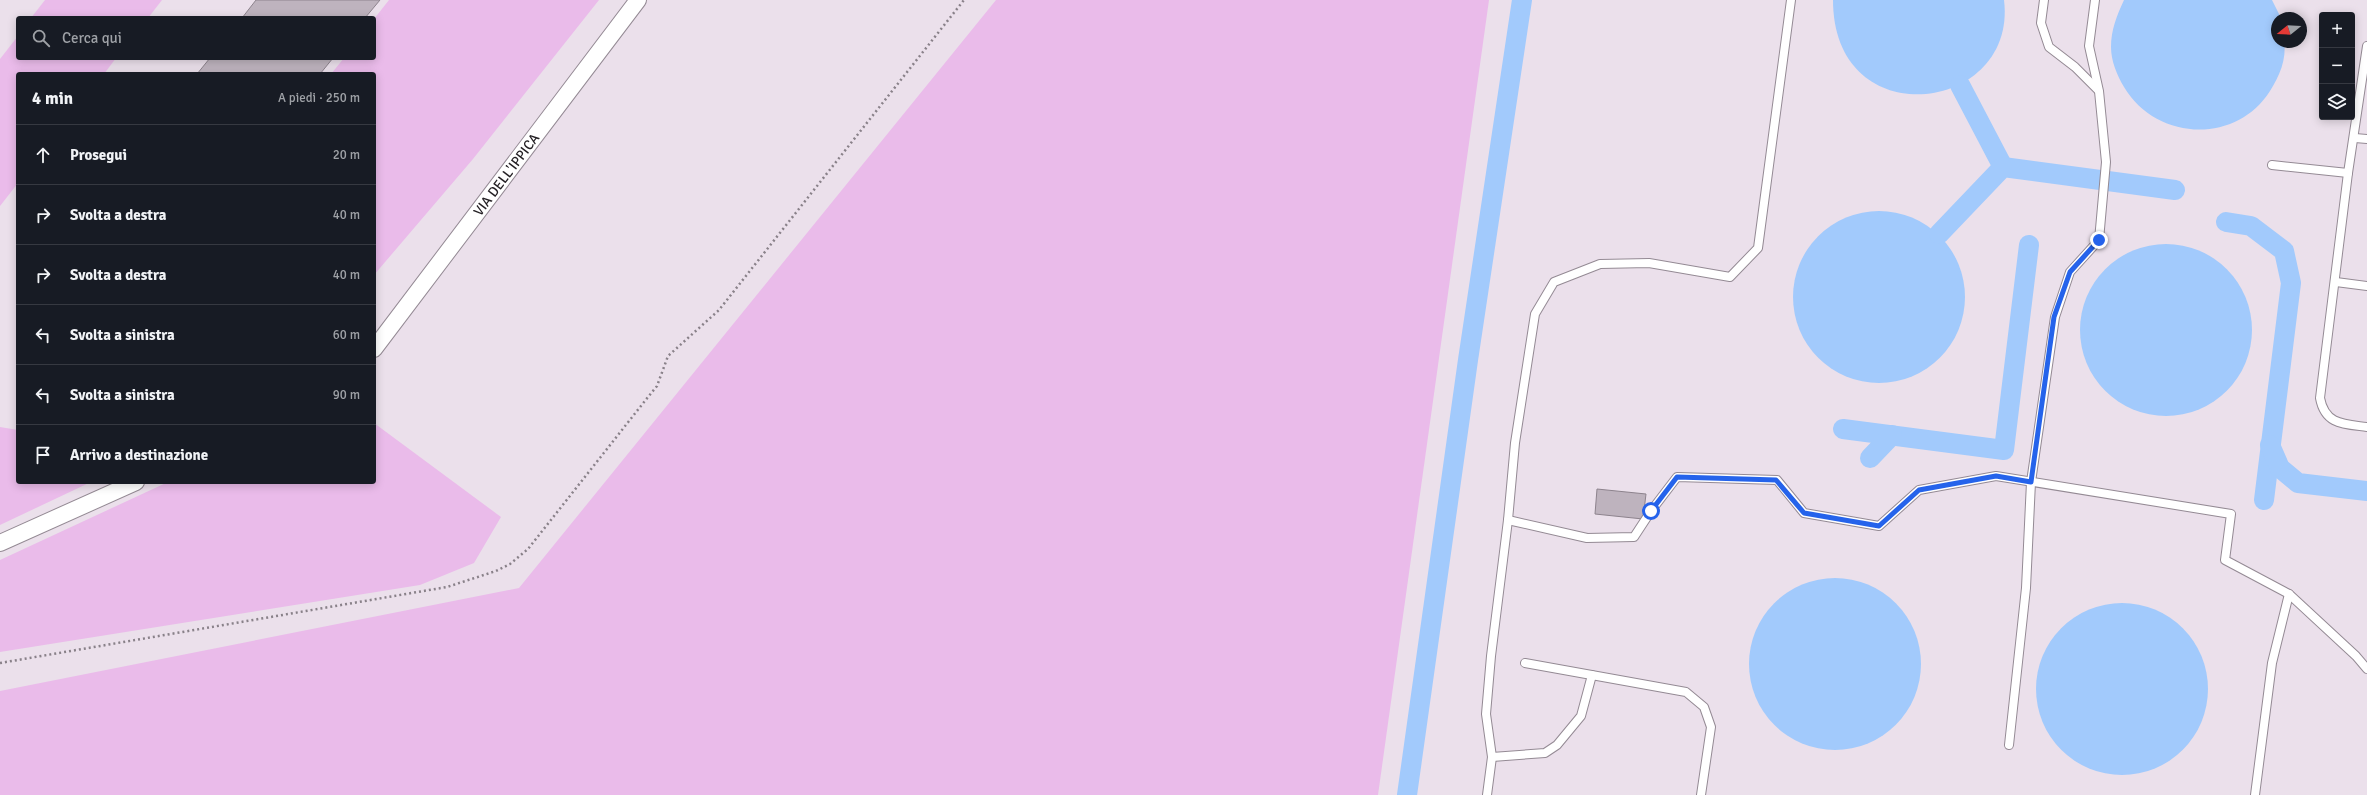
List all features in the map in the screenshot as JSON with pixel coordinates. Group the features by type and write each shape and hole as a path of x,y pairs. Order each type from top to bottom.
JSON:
{"street":[{"name":"VIA DELL'IPPICA","path":"376,346 638,0"},
{"path":"0,543 132,484"}],"lane":[{"path":"1488,795 1492,757 1486,714 1515,444 1527,377 1535,314 1554,282 1600,264 1649,263 1730,277 1758,248 1790,0"},
{"path":"2044,0 2041,23 2049,47 2075,67 2099,91"},
{"path":"2009,745 2026,588 2031,482 2054,317 2070,272 2099,240 2102,190 2106,162 2099,91 2089,46 2095,0"},
{"path":"2367,46 2355,138 2348,173 2321,403 2326,416 2333,420 2341,424 2367,427"},
{"path":"2355,138 2367,139"},
{"path":"2272,165 2348,173"},
{"path":"2336,282 2367,286"},
{"path":"1508,520 1587,538 1634,537 1651,511 1677,477 1776,480 1804,513 1879,526 1919,490 1996,476 2231,514 2225,560 2289,594 2356,656 2367,669"},
{"path":"2255,795 2272,663 2289,594"},
{"path":"1525,663 1686,692 1704,707 1711,727 1701,795"},
{"path":"1492,757 1545,752 1557,745 1581,716 1592,674"}],"path":[{"path":"0,663 447,587 484,576 510,564 536,540 657,386 668,356 719,310 964,0"}],"shaded area":[{"path":"45,0 162,0 150,16 33,16"},
{"path":"389,0 599,0 473,159 376,273 376,72 333,72 342,60 376,60 376,16"},
{"path":"996,0 1489,0 1378,795 0,795 0,691 519,588"},
{"path":"16,39 16,60 114,60 106,72 16,72 16,186 0,206 0,59"},
{"path":"376,424 501,517 474,563 420,585 0,652 0,560 164,484 376,484"},
{"path":"0,427 16,430 16,484 87,484 0,525"}],"water":[{"path":"1833,0 2004,0 2001,38 1983,67 1956,86 1924,94 1891,90 1862,74 1841,44"},
{"path":"2124,0 2272,0 2278,12 2271,12 2271,48 2285,48 2282,68 2270,91 2255,109 2237,121 2217,128 2196,130 2175,126 2156,118 2138,105 2124,87 2113,63 2111,52 2113,29"},
{"path":"1871,211 1887,211 1920,221 1934,230 1946,242 1955,256 1961,272 1965,289 1963,314 1955,338 1946,352 1934,364 1920,373 1904,379 1887,383 1871,383 1838,373 1824,364 1812,352 1803,338 1797,322 1793,305 1793,289 1803,256 1812,242 1824,230 1838,221 1854,215"},
{"path":"2158,244 2174,244 2191,247 2207,254 2221,263 2233,275 2242,289 2249,305 2252,330 2251,347 2246,363 2233,385 2221,397 2207,406 2191,413 2174,416 2158,416 2141,413 2125,406 2111,397 2099,385 2090,371 2083,355 2080,338 2080,322 2083,305 2090,289 2099,275 2111,263 2125,254 2141,247"},
{"path":"1827,578 1843,578 1860,581 1876,588 1890,597 1902,609 1911,623 1918,639 1921,664 1920,681 1915,697 1902,719 1890,731 1876,740 1860,747 1843,750 1827,750 1810,747 1794,740 1780,731 1768,719 1759,705 1752,689 1749,672 1749,656 1752,639 1759,623 1768,609 1780,597 1794,588 1810,581"},
{"path":"2114,603 2130,603 2147,606 2163,613 2177,622 2189,634 2198,648 2205,664 2208,689 2207,706 2202,722 2189,744 2177,756 2163,765 2147,772 2130,775 2114,775 2097,772 2081,765 2067,756 2055,744 2046,730 2039,714 2036,697 2036,681 2039,664 2046,648 2055,634 2067,622 2081,613 2097,606"}],"building":[{"path":"256,0 380,0 367,16 244,16"},
{"path":"208,60 331,60 322,72 199,72"},
{"path":"1597,489 1646,494 1643,519 1595,514"}],"waterway":[{"path":"1407,795 1468,360 1522,0"},
{"path":"1960,85 2003,167"},
{"path":"1939,234 2003,167 2175,190"},
{"path":"2226,222 2251,226 2284,251 2291,283 2264,500"},
{"path":"1843,429 2004,450 2029,245"},
{"path":"1870,458 1892,435"},
{"path":"2270,445 2280,468 2298,483 2367,491"}],"route":[{"path":"1651,511 1677,477 1776,480 1804,513 1879,526 1919,490 1996,476 2031,482 2054,317 2070,272 2099,240"}]}
